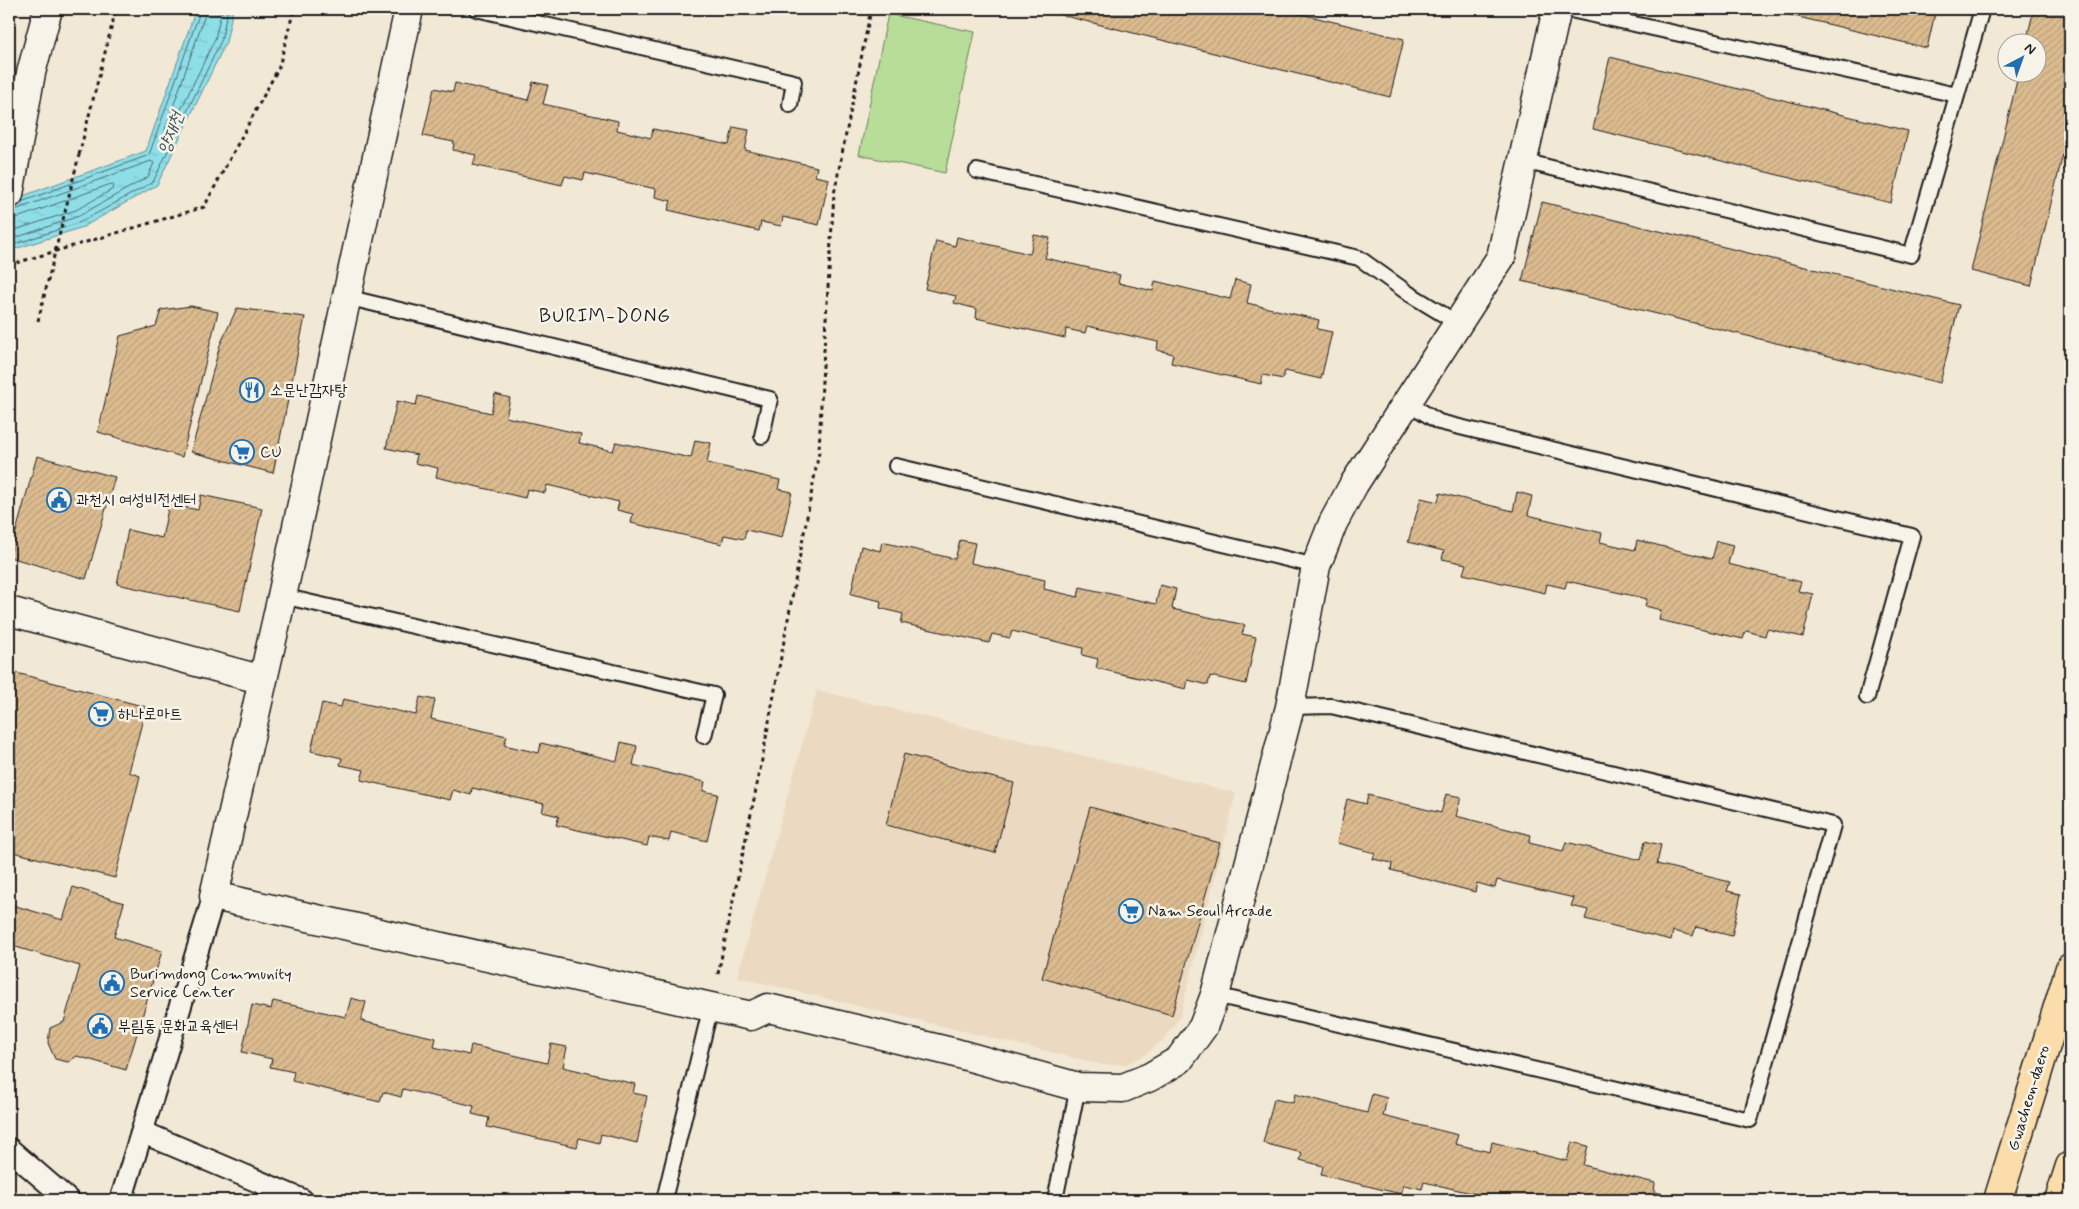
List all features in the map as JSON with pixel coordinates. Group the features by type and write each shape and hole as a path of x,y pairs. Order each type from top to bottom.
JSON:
{"highway":[{"name":"Gwacheon-daero","path":"1998,1200 2070,968"},
{"path":"2059,1200 2070,1166"}],"street":[{"path":"12,181 20,76 48,9"},
{"path":"121,1200 214,896 282,596 409,9"},
{"path":"214,896 751,1016 768,1008 952,1052 1078,1088 1122,1088 1150,1077 1179,1060 1203,1027 1215,995 1290,707 1316,566 1333,523 1354,484 1501,257 1557,9"},
{"path":"9,610 263,680"},
{"path":"142,1132 302,1200"},
{"path":"9,1149 68,1200"}],"lane":[{"path":"476,9 794,82 790,105"},
{"path":"1566,9 1957,95"},
{"path":"1524,160 1911,255 1982,9"},
{"path":"977,171 1359,258 1408,293 1459,324"},
{"path":"346,297 770,400 762,436"},
{"path":"1408,403 1439,422 1912,536 1867,697"},
{"path":"896,466 1316,566"},
{"path":"282,596 714,695 704,736"},
{"path":"1215,995 1750,1120 1833,825 1331,706 1290,707"},
{"path":"664,1200 711,1006"},
{"path":"1055,1200 1078,1088"}],"path":[{"path":"38,321 116,9"},
{"path":"9,265 204,207 279,67 294,9"},
{"path":"711,1006 761,765 819,452 834,194 871,9"}],"shaded area":[{"path":"817,690 1236,793 1180,1017 1163,1040 1145,1055 1126,1064 1104,1065 737,977"}],"green space":[{"path":"888,14 975,32 945,173 859,155"}],"water":[{"name":"양재천","path":"196,9 233,9 226,42 157,185 83,227 9,251 9,201 146,151"}],"building":[{"path":"1037,9 1281,9 1404,39 1390,97"},
{"path":"1765,9 1936,9 1927,48"},
{"path":"2034,9 2070,9 2070,125 2031,286 1971,271 2017,82 2046,82 2046,32 2028,32"},
{"path":"1610,57 1908,131 1891,203 1593,129"},
{"path":"533,82 548,85 543,104 618,121 617,130 651,138 653,129 729,145 733,127 749,130 745,150 817,167 815,176 829,179 819,225 783,217 781,226 761,222 759,231 668,210 671,201 655,197 656,189 585,173 583,180 565,176 562,185 473,165 476,155 453,150 454,142 423,136 434,88 453,92 455,83 528,100"},
{"path":"1542,202 1959,305 1940,383 1522,281"},
{"path":"1034,235 1050,238 1045,258 1120,275 1118,283 1153,291 1155,281 1230,299 1235,280 1251,284 1247,303 1319,320 1317,329 1332,332 1321,379 1285,371 1283,379 1263,375 1261,384 1171,363 1173,354 1157,350 1158,342 1087,326 1085,333 1066,329 1065,338 976,318 977,309 954,303 956,296 925,289 936,241 955,246 957,237 1030,254"},
{"path":"191,306 218,312 182,457 98,432 120,336 156,326 161,310"},
{"path":"237,308 305,317 273,473 191,452 220,345"},
{"path":"495,394 510,398 506,417 581,434 579,443 613,451 616,442 691,458 695,440 711,443 707,463 780,480 778,489 792,492 782,538 746,530 744,539 724,535 722,544 631,523 633,514 617,510 619,502 547,485 545,493 527,489 525,498 436,477 438,468 415,463 417,455 386,448 397,401 416,405 418,396 491,413"},
{"path":"37,456 115,477 86,579 9,557"},
{"path":"1517,492 1532,496 1528,515 1602,533 1600,542 1635,550 1637,540 1712,559 1717,541 1733,545 1728,564 1801,582 1798,591 1813,594 1803,637 1767,629 1765,636 1746,631 1743,639 1659,620 1661,610 1645,606 1647,599 1567,581 1565,588 1547,584 1545,593 1463,574 1466,564 1442,559 1444,551 1408,542 1421,498 1438,502 1440,493 1513,511"},
{"path":"201,495 262,508 240,611 117,584 128,530 162,538 169,504 198,510"},
{"path":"960,540 975,543 971,563 1045,580 1044,589 1078,597 1080,587 1156,604 1160,585 1176,589 1172,609 1245,625 1242,634 1256,637 1246,684 1210,676 1208,685 1188,680 1186,689 1096,668 1098,659 1082,655 1083,648 1012,631 1010,638 992,634 989,643 901,623 903,614 880,608 881,601 851,594 861,546 880,551 882,542 955,559"},
{"path":"9,671 146,707 129,772 140,776 115,878 9,851"},
{"path":"420,697 435,700 431,719 507,736 504,745 539,753 541,743 617,761 621,742 637,746 633,765 705,782 703,791 718,794 707,841 671,832 669,841 649,837 647,846 556,825 559,816 542,812 544,804 472,788 471,795 453,790 450,800 361,780 364,770 340,765 342,758 311,751 322,703 341,707 343,699 416,715"},
{"path":"904,754 1014,783 995,853 886,825"},
{"path":"1446,794 1461,797 1456,816 1531,835 1529,843 1563,851 1566,842 1641,860 1645,841 1661,845 1657,864 1730,882 1727,891 1741,894 1732,936 1696,927 1693,936 1673,931 1671,940 1585,919 1588,910 1571,906 1574,898 1497,880 1495,888 1477,883 1475,892 1391,870 1392,863 1373,859 1375,853 1337,843 1347,799 1366,804 1368,795 1441,813"},
{"name":"Nam Seoul Arcade","path":"1090,807 1220,843 1172,1015 1042,978"},
{"path":"73,887 124,903 114,937 162,951 126,1070 77,1056 68,1062 55,1059 48,1043 50,1028 64,1022 80,966 9,945 9,904 63,920"},
{"path":"351,998 366,1002 361,1021 436,1038 434,1047 469,1055 471,1045 547,1063 551,1044 567,1047 563,1067 635,1084 633,1093 647,1096 637,1143 601,1134 599,1143 579,1138 577,1147 487,1127 489,1118 472,1114 474,1106 403,1089 401,1097 383,1092 380,1102 292,1081 294,1072 270,1067 272,1059 242,1052 252,1005 271,1009 273,1001 346,1017"},
{"path":"1295,1094 1367,1113 1372,1094 1387,1098 1383,1116 1458,1135 1455,1144 1490,1152 1492,1142 1567,1161 1572,1142 1588,1146 1583,1165 1655,1183 1654,1192 1668,1195 1666,1200 1501,1200 1424,1182 1422,1189 1404,1185 1401,1194 1321,1175 1323,1166 1300,1160 1302,1153 1263,1143 1274,1099 1293,1103"}],"place":[{"name":"소문난감자탕","path":"252,390"},
{"name":"CU","path":"242,452"},
{"name":"과천시 여성비전센터","path":"59,500"},
{"name":"하나로마트","path":"101,714"},
{"name":"Nam Seoul Arcade","path":"1131,911"},
{"name":"Burimdong Community Service Center","path":"112,983"},
{"name":"부림동 문화교육센터","path":"100,1026"}],"district":[{"name":"BURIM-DONG","path":"605,316"}]}
